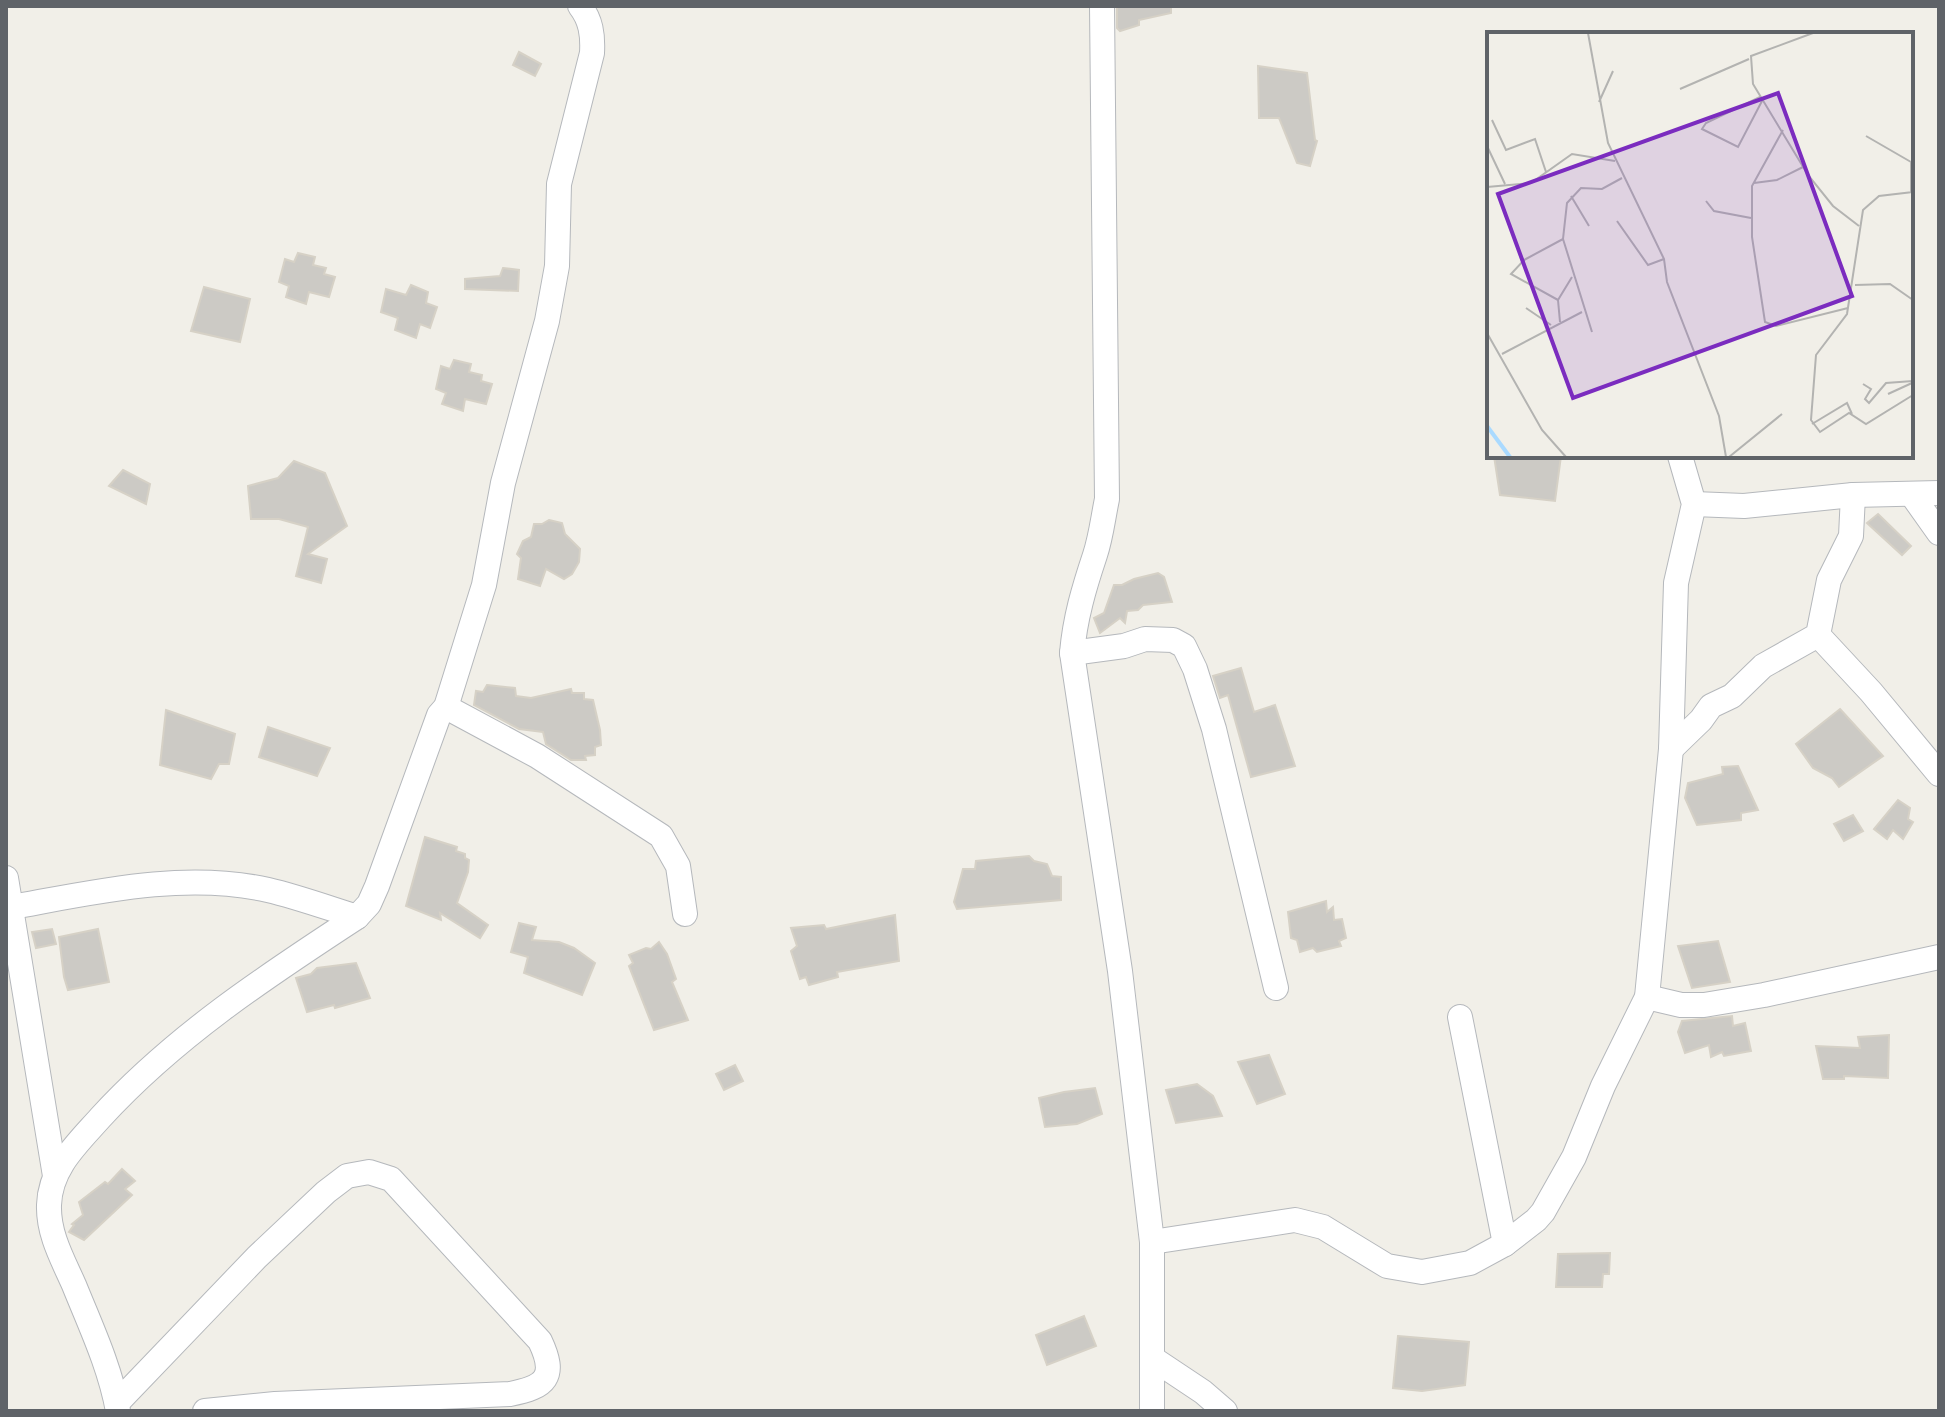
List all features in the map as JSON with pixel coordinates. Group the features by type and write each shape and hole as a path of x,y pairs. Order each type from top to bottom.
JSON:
{"street":[{"path":"117,1407 107,1365 53,1235 49,1205 55,1176 68,1153 124,1092 176,1043 263,978 357,917 369,904 439,715 446,707 484,585 503,483 547,321 557,266 559,184 592,53 593,35 589,20 580,6"},
{"path":"1102,6 1107,499 1095,553 1085,579 1072,653 1120,971 1152,1242 1152,1411"},
{"path":"1152,1242 1295,1220 1323,1227 1387,1266 1422,1272 1470,1263 1505,1244 1543,1212 1574,1157 1603,1086 1647,997 1671,749 1676,583 1694,504 1681,458"},
{"path":"1694,504 1744,506 1853,495 1939,493"},
{"path":"1671,749 1711,706 1732,696 1763,666 1818,635 1829,580 1851,536 1853,495"},
{"path":"1912,495 1939,533"},
{"path":"1818,635 1871,692 1939,774"},
{"path":"1072,653 1124,646 1145,639 1173,640 1184,646 1195,669 1214,729 1276,988"},
{"path":"446,707 537,756 661,836 678,866 685,914"},
{"path":"6,878 55,1176"},
{"path":"12,907 145,885 204,882 266,890 357,917"},
{"path":"1647,997 1681,1005 1704,1005 1939,957"},
{"path":"1460,1017 1505,1244"},
{"path":"117,1407 257,1257 326,1192 347,1176 369,1172 391,1179 540,1341 549,1360 545,1380 533,1389 510,1394 275,1404 205,1411"},
{"path":"1152,1358 1203,1392 1225,1411"}],"building":[{"path":"1117,6 1171,6 1171,13 1139,20 1139,25 1120,31 1117,28"},
{"path":"519,52 541,64 535,76 513,65"},
{"path":"1258,66 1307,73 1317,141 1310,166 1297,163 1279,118 1259,118"},
{"path":"298,253 315,257 313,265 326,268 324,274 335,277 329,297 309,292 306,304 286,297 289,286 279,282 285,259 294,262"},
{"path":"503,268 519,270 518,291 465,289 465,279 500,276"},
{"path":"411,285 428,292 426,303 437,307 430,328 420,324 416,338 395,330 398,318 381,312 386,289 406,295"},
{"path":"204,287 250,299 240,342 191,331"},
{"path":"454,360 471,364 469,372 482,375 481,381 492,384 486,404 465,399 463,411 442,404 446,393 436,389 441,366 450,369"},
{"path":"1494,458 1561,458 1555,501 1500,495"},
{"path":"294,461 325,473 347,526 308,554 327,559 321,583 296,576 308,527 279,519 251,519 248,486 278,478"},
{"path":"123,470 150,484 146,504 109,486"},
{"path":"1878,514 1911,546 1902,555 1867,523"},
{"path":"549,520 562,523 565,534 580,549 579,562 572,574 564,579 546,569 540,586 518,579 521,558 517,554 523,541 531,537 534,524"},
{"path":"1158,573 1164,577 1172,602 1143,605 1138,610 1127,611 1125,623 1120,618 1100,633 1094,618 1104,613 1114,585"},
{"path":"1241,668 1254,712 1275,705 1295,766 1251,777 1228,695 1220,698 1213,676"},
{"path":"487,685 515,688 516,696 531,698 571,689 572,693 584,693 584,699 593,700 601,745 595,747 595,755 585,756 586,760 571,760 546,744 543,732 519,729 474,705 476,691 483,692"},
{"path":"1840,709 1883,756 1839,787 1832,778 1813,768 1796,744"},
{"path":"166,710 235,734 229,764 219,764 211,779 160,765"},
{"path":"268,727 330,748 317,776 259,757"},
{"path":"1738,766 1758,810 1741,813 1741,820 1697,825 1685,798 1688,783 1723,774 1722,767"},
{"path":"1898,800 1910,808 1908,819 1913,822 1903,839 1893,830 1887,839 1874,829"},
{"path":"1853,815 1863,831 1844,841 1834,824"},
{"path":"425,837 457,847 456,851 465,854 469,860 457,903 488,925 480,938 440,913 441,920 406,906"},
{"path":"1029,856 1034,861 1047,864 1052,876 1061,877 1061,900 957,909 954,902 963,869 975,869 976,861"},
{"path":"1326,901 1327,912 1333,907 1334,920 1342,919 1346,938 1339,941 1341,946 1317,952 1313,948 1300,952 1297,940 1291,938 1288,912"},
{"path":"895,915 899,961 837,972 838,977 809,985 806,977 800,979 791,951 797,946 791,928 824,925 826,929"},
{"path":"519,923 536,927 532,940 559,942 595,963 582,995 524,973 528,957 511,952"},
{"path":"52,929 56,944 36,948 32,932"},
{"path":"98,929 109,982 68,990 59,937"},
{"path":"1718,941 1730,982 1692,988 1678,946"},
{"path":"659,942 667,954 676,979 672,982 688,1020 654,1030 629,966 633,963 629,955 651,949"},
{"path":"356,963 370,998 307,1012 296,978 311,974 317,968"},
{"path":"1732,1016 1733,1026 1745,1023 1751,1051 1724,1056 1722,1052 1711,1057 1709,1045 1685,1053 1678,1032 1682,1021"},
{"path":"1889,1035 1888,1078 1844,1076 1844,1079 1823,1079 1816,1046 1860,1048 1858,1037"},
{"path":"1269,1055 1285,1094 1257,1104 1238,1062"},
{"path":"735,1065 743,1081 724,1090 716,1074"},
{"path":"1197,1084 1213,1096 1222,1116 1176,1123 1166,1090"},
{"path":"1095,1088 1102,1114 1077,1124 1045,1127 1039,1098"},
{"path":"122,1169 135,1181 125,1189 132,1195 84,1240 69,1232 72,1224 83,1215 79,1202 105,1182 108,1184"},
{"path":"1610,1253 1609,1274 1603,1274 1602,1287 1556,1287 1558,1254"},
{"path":"1084,1316 1096,1346 1047,1365 1036,1335"},
{"path":"1398,1336 1469,1342 1465,1385 1422,1391 1393,1388"}]}
